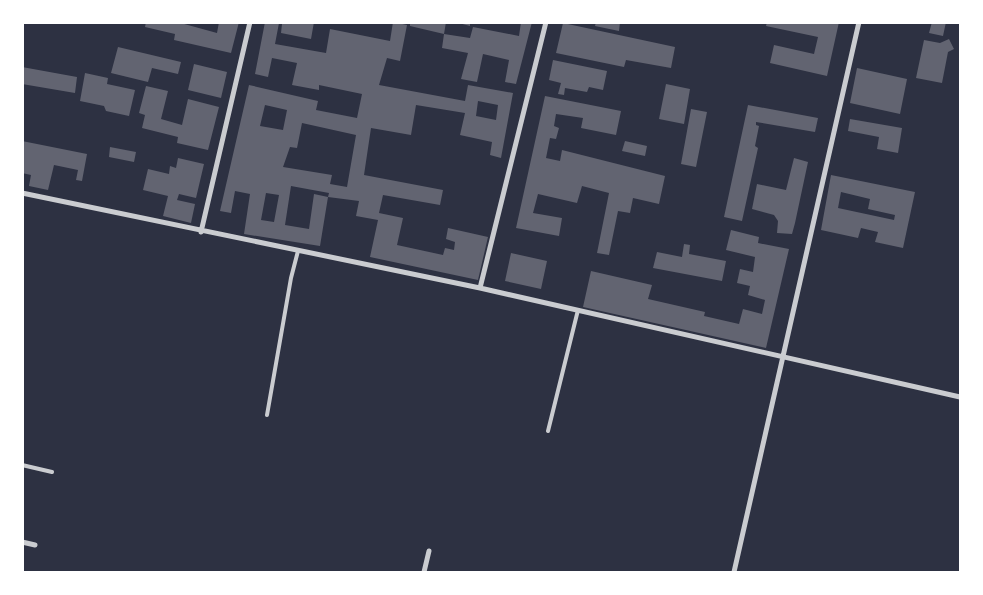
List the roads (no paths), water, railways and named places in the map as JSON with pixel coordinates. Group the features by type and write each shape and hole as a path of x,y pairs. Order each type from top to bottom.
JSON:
{"street":[{"path":"202,232 250,22"},
{"path":"480,288 546,22"},
{"path":"734,572 859,22"},
{"path":"22,193 202,232 480,288 960,397"},
{"path":"22,542 36,545"},
{"path":"424,572 429,550"}],"lane":[{"path":"267,415 291,278 298,251"},
{"path":"548,431 573,338 578,310"},
{"path":"22,465 52,472"}]}
